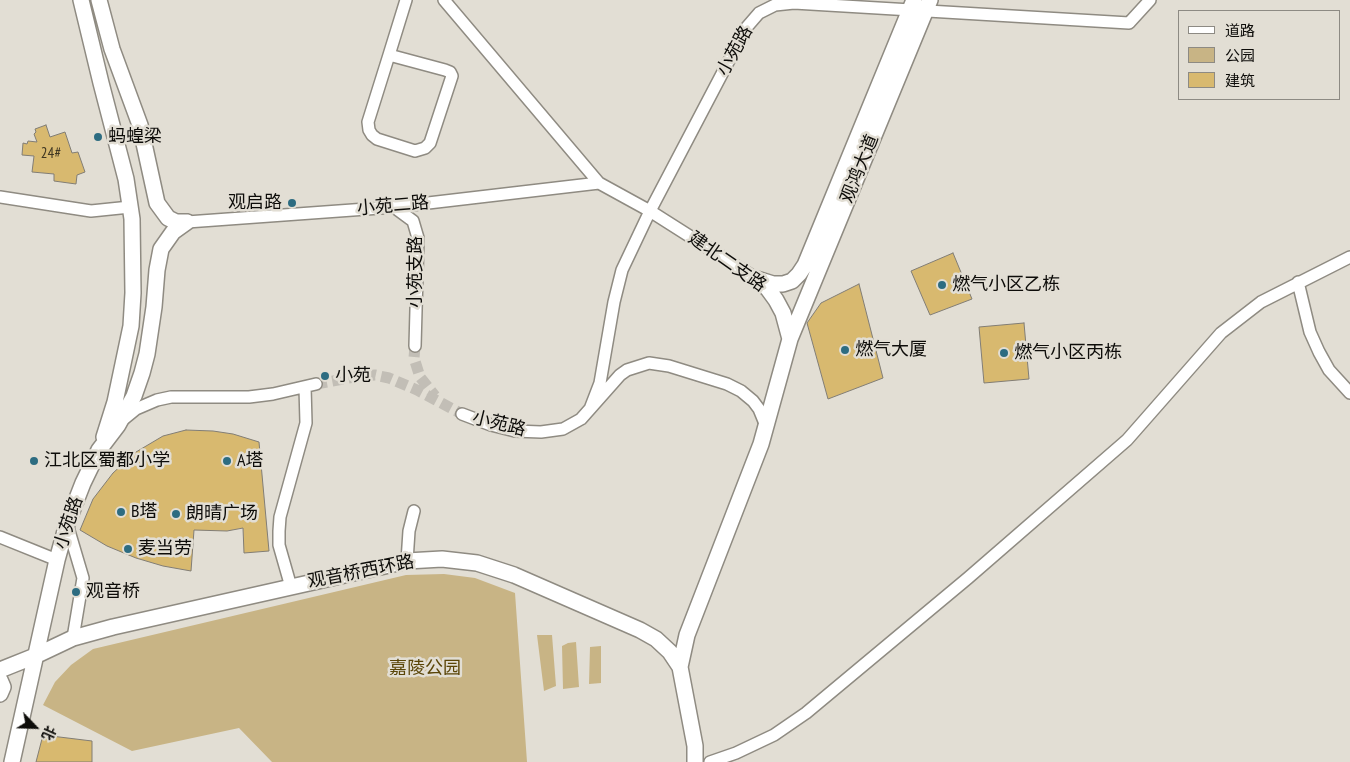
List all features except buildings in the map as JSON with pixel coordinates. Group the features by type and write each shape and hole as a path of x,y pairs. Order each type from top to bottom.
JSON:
{"main road":[{"path":"71,0 101,83"},
{"path":"81,0 126,179 132,219 133,284 131,326 115,402 100,450"},
{"path":"107,1 112,50 140,125 157,203 168,218 176,222 187,222"},
{"name":"观鸿大道","path":"757,279 773,284 783,284 792,281 802,270 920,5"},
{"name":"观鸿大道","path":"790,339 920,5"},
{"path":"118,425 134,396 142,373 150,333 161,249 173,232 187,222"},
{"name":"建北二支路","path":"757,279 776,300 783,313 790,339"},
{"path":"680,667 687,635 766,428 790,339"},
{"name":"小苑路","path":"35,656 67,524 83,483 100,450 118,425"},
{"name":"观音桥西环路","path":"0,670 73,638 291,587 407,561 442,559 476,563 514,575 640,630 670,652 680,667 695,746 695,762"},
{"path":"12,762 35,656"},
{"path":"0,680 3,687 0,694"}],"street":[{"path":"389,55 445,70 450,72 452,76 430,143 425,148 416,151 377,139 369,130 368,122 406,0"},
{"name":"建北二支路","path":"444,0 599,183 650,211 757,279"},
{"name":"小苑路","path":"590,409 600,383 614,302 622,270 650,211 746,28 759,13 776,2 920,5 1129,23 1150,0"},
{"name":"小苑二路","path":"187,222 394,207 599,183"},
{"path":"0,197 92,211 130,207"},
{"name":"小苑支路","path":"394,207 413,221 418,238 415,346"},
{"path":"710,762 736,754 774,735 806,713 968,578 1127,440 1221,333 1261,302 1350,257"},
{"path":"1298,282 1310,332 1318,352 1329,370 1350,393"},
{"name":"小苑路","path":"462,414 504,429 541,432 558,431 573,425 590,409 613,381 627,370 649,363 659,364 727,384 741,391 759,409 766,428"},
{"name":"小苑路","path":"118,425 136,409 157,400 171,397 249,396 310,386 306,423 280,517 278,531 279,544 291,587"},
{"path":"407,561 409,531 414,512"},
{"path":"67,524 83,578 73,638"},
{"path":"0,537 57,560"}],"green space":[{"name":"嘉陵公园","path":"444,574 475,578 515,593 527,762 272,762 239,728 132,751 43,705 55,682 71,665 93,649 406,575"},
{"path":"537,635 552,635 556,686 544,691"},
{"path":"576,642 579,687 563,689 562,646"},
{"path":"601,646 601,683 589,684 590,647"}],"tunnel":[{"path":"415,346 414,358 420,377 435,396"},
{"path":"316,384 375,375 389,378 417,390 462,414"}],"place":[{"name":"蚂蝗梁","path":"98,137"},
{"name":"观启路","path":"292,203"},
{"name":"燃气小区乙栋","path":"942,285"},
{"name":"燃气大厦","path":"845,350"},
{"name":"燃气小区丙栋","path":"1004,353"},
{"name":"小苑","path":"325,376"},
{"name":"江北区蜀都小学","path":"34,461"},
{"name":"A塔","path":"227,461"},
{"name":"B塔","path":"121,512"},
{"name":"朗晴广场","path":"176,514"},
{"name":"麦当劳","path":"128,549"},
{"name":"观音桥","path":"76,592"}]}
